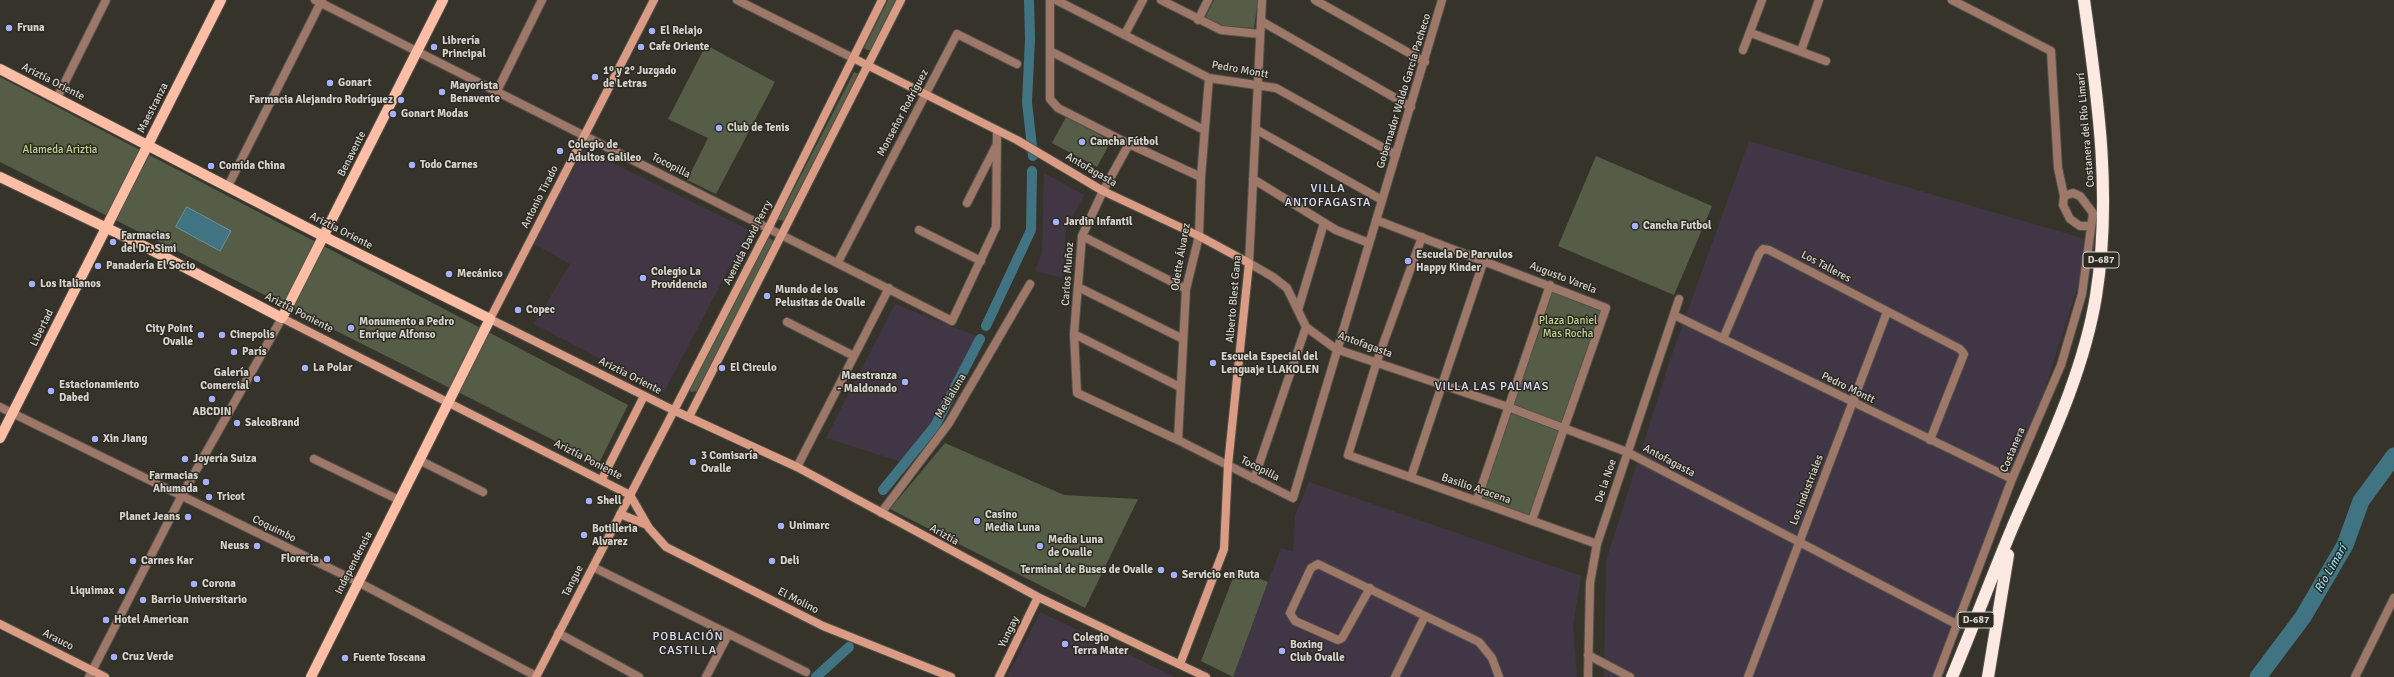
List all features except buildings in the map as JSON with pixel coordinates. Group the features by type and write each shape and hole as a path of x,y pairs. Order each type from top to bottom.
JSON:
{"highway":[{"name":"Costanera del Río Limarí","path":"1952,677 2072,384 2084,348 2096,298 2103,235 2104,166 2084,0"},
{"name":"Costanera del Río Limarí","path":"1988,677 2001,586 2022,508"}],"main road":[{"name":"Maestranza","path":"105,228 221,0"},
{"name":"Benavente","path":"282,318 444,0"},
{"name":"Antonio Tirado","path":"490,319 654,0"},
{"name":"Avenida David Perry","path":"630,494 769,227 882,0"},
{"path":"689,417 869,67 901,0"},
{"name":"Antofagasta","path":"853,58 1017,140 1103,191 1199,236 1249,263"},
{"name":"Ariztía Oriente","path":"0,69 148,144 323,236 673,410"},
{"name":"Ariztía Poniente","path":"0,176 630,494"},
{"name":"Libertad","path":"0,438 105,228"},
{"name":"Alberto Blest Gana","path":"1180,664 1224,549 1228,465 1249,263"},
{"name":"Independencia","path":"310,677 490,319"},
{"path":"602,479 644,396"},
{"name":"Ariztía","path":"673,410 797,467 1038,597 1206,677"},
{"name":"Tangue","path":"536,677 630,494"},
{"name":"El Molino","path":"630,494 647,525 666,547 823,626 933,674 951,677"},
{"name":"El Molino","path":"620,514 647,525"},
{"name":"Yungay","path":"999,677 1038,597"},
{"name":"Arauco","path":"0,624 90,674 105,677"}],"street":[{"path":"57,98 106,0"},
{"path":"497,91 542,0"},
{"name":"Antofagasta","path":"737,0 853,58"},
{"path":"1050,0 1050,99 1058,108 1129,144 1200,177"},
{"name":"Pedro Montt","path":"1056,0 1209,78 1276,88 1396,155"},
{"path":"1125,34 1143,0"},
{"path":"1161,0 1198,20 1221,30 1260,34"},
{"path":"1198,20 1208,0"},
{"name":"Alberto Blest Gana","path":"1249,263 1257,130 1257,85 1262,0"},
{"path":"1316,0 1425,62"},
{"name":"Gobernador Waldo García Pacheco","path":"1336,349 1425,62 1442,0"},
{"path":"1743,50 1762,0"},
{"path":"1801,51 1819,0"},
{"path":"1952,0 2051,52 2058,168 2064,196 2063,205 2070,219 2080,226 2090,226"},
{"path":"228,186 319,1"},
{"name":"Tocopilla","path":"319,1 952,320 981,262"},
{"path":"1261,20 1411,107"},
{"path":"1750,33 1826,61"},
{"name":"Monseñor Rodríguez","path":"838,262 957,34 1018,64"},
{"path":"1050,51 1204,130"},
{"name":"Odette Álvarez","path":"1178,440 1186,289 1199,236 1200,177 1209,78"},
{"path":"1257,130 1382,200"},
{"path":"919,230 981,262 996,228 997,131"},
{"path":"967,203 997,144"},
{"name":"Carlos Muñoz","path":"1077,393 1074,334 1082,236 1103,191 1129,144"},
{"path":"1254,179 1336,230 1369,243"},
{"name":"Costanera","path":"1937,677 1958,625 2012,479 2061,365 2082,294 2090,226 2093,213 2080,196 2073,193 2064,196"},
{"name":"Augusto Varela","path":"1376,220 1550,285 1606,308 1563,428"},
{"path":"1298,310 1324,223"},
{"path":"1082,236 1186,289"},
{"path":"1377,361 1422,237"},
{"name":"Los Talleres","path":"1723,339 1759,254 1763,249 1769,250 1960,349 1964,354 1930,440"},
{"path":"1411,477 1484,260"},
{"name":"Antofagasta","path":"1249,263 1273,277 1287,288 1306,327 1336,349 1377,361 1442,384 1627,452 1798,543 1958,625"},
{"name":"Medialuna","path":"881,513 949,423 1030,284"},
{"path":"1477,500 1550,285"},
{"path":"1078,287 1183,339"},
{"path":"797,467 889,288"},
{"path":"2082,294 2096,298"},
{"name":"De la Noe","path":"1588,677 1590,583 1597,544 1679,300"},
{"name":"Los Industriales","path":"1748,677 1798,543 1888,312"},
{"name":"Pedro Montt","path":"1674,316 2012,479"},
{"path":"90,674 181,497 282,318"},
{"path":"787,322 854,356"},
{"path":"1254,479 1306,327"},
{"path":"1074,334 1180,388"},
{"name":"Tocopilla","path":"1077,393 1178,440 1293,498 1336,349"},
{"name":"Basilio Aracena","path":"1377,361 1348,455 1597,544"},
{"name":"Coquimbo","path":"0,407 181,497 358,582 536,677"},
{"path":"1532,520 1563,428"},
{"path":"314,459 399,500"},
{"path":"419,460 483,492"},
{"path":"1370,588 1342,638 1338,640 1295,621 1290,613 1311,568 1318,564 1370,588 1479,642 1492,658 1499,677"},
{"path":"593,567 728,635 806,672"},
{"path":"2355,677 2394,598"},
{"path":"1395,677 1425,616"},
{"path":"558,633 639,677"},
{"path":"706,677 728,635"},
{"path":"1588,655 1630,677"}],"shaded area":[{"path":"1749,141 2092,241 2009,501 1965,600 1943,677 1604,677 1606,561 1671,357"},
{"name":"Colegio La Providencia","path":"584,149 749,230 664,392 534,324 570,264 533,243"},
{"name":"Jardin Infantil","path":"1044,173 1084,195 1066,230 1062,278 1035,271 1042,252"},
{"path":"895,304 976,336 930,427 905,463 826,438"},
{"path":"1309,482 1581,576 1573,625 1577,677 1233,677 1281,548 1293,552 1295,515"},
{"name":"Colegio Terra Mater","path":"1040,612 1171,675 1174,677 1007,677"}],"green space":[{"path":"888,0 897,0 873,50 867,50 864,48"},
{"path":"1214,0 1258,0 1254,28 1224,26 1205,18"},
{"name":"Club de Tenis","path":"706,45 775,82 716,194 687,180 708,138 668,119"},
{"path":"854,72 859,74 785,221 778,220"},
{"name":"Alameda Ariztia","path":"0,77 628,405 599,463 0,162"},
{"name":"Cancha Fútbol","path":"1066,117 1111,141 1097,167 1052,143"},
{"name":"Cancha Futbol","path":"1596,156 1712,206 1674,295 1558,246"},
{"path":"770,238 774,242 697,391 691,392 689,388 766,240"},
{"name":"Plaza Daniel Mas Rocha","path":"1551,288 1605,308 1562,425 1511,406"},
{"path":"1510,411 1560,429 1530,516 1481,499"},
{"name":"Media Luna de Ovalle","path":"945,443 1064,495 1138,499 1085,608 890,509"},
{"path":"1236,570 1268,582 1233,677 1201,661"}],"water":[{"path":"187,207 231,231 220,251 176,227"}],"waterway":[{"path":"1029,0 1030,39 1027,102 1033,156"},
{"path":"986,326 1031,230 1032,171"},
{"path":"883,490 935,426 980,339"},
{"name":"Río Limarí","path":"2258,677 2303,617 2345,545 2361,501 2394,456"},
{"path":"816,677 849,647"}],"place":[{"name":"Fruna","path":"9,28"},
{"name":"El Relajo","path":"652,31"},
{"name":"Librería Principal","path":"434,47"},
{"name":"Cafe Oriente","path":"641,47"},
{"name":"1º y 2° Juzgado de Letras","path":"595,77"},
{"name":"Gonart","path":"330,83"},
{"name":"Mayorista Benavente","path":"442,92"},
{"name":"Farmacia Alejandro Rodríguez","path":"401,100"},
{"name":"Gonart Modas","path":"393,114"},
{"name":"Club de Tenis","path":"719,128"},
{"name":"Cancha Fútbol","path":"1082,142"},
{"name":"Colegio de Adultos Galileo","path":"560,151"},
{"name":"Todo Carnes","path":"412,165"},
{"name":"Comida China","path":"211,166"},
{"name":"Jardin Infantil","path":"1056,222"},
{"name":"Cancha Futbol","path":"1635,226"},
{"name":"Farmacias del Dr. Simi","path":"113,242"},
{"name":"Escuela De Parvulos Happy Kinder","path":"1408,261"},
{"name":"Panadería El Socio","path":"98,266"},
{"name":"Mecánico","path":"449,274"},
{"name":"Colegio La Providencia","path":"643,278"},
{"name":"Los Italianos","path":"32,284"},
{"name":"Mundo de los Pelusitas de Ovalle","path":"767,296"},
{"name":"Copec","path":"518,310"},
{"name":"Monumento a Pedro Enrique Alfonso","path":"351,328"},
{"name":"City Point Ovalle","path":"201,335"},
{"name":"Cinepolis","path":"222,335"},
{"name":"París","path":"234,352"},
{"name":"Escuela Especial del Lenguaje LLAKOLEN","path":"1213,363"},
{"name":"La Polar","path":"305,368"},
{"name":"El Circulo","path":"722,368"},
{"name":"Galería Comercial","path":"257,379"},
{"name":"Maestranza - Maldonado","path":"905,382"},
{"name":"Estacionamiento Dabed","path":"51,391"},
{"name":"ABCDIN","path":"212,399"},
{"name":"SalcoBrand","path":"237,423"},
{"name":"Xin Jiang","path":"95,439"},
{"name":"Joyería Suiza","path":"185,459"},
{"name":"3 Comisaría Ovalle","path":"693,462"},
{"name":"Farmacias Ahumada","path":"206,482"},
{"name":"Tricot","path":"209,497"},
{"name":"Shell","path":"589,501"},
{"name":"Planet Jeans","path":"188,517"},
{"name":"Casino Media Luna","path":"977,521"},
{"name":"Unimarc","path":"781,526"},
{"name":"Botilleria Alvarez","path":"584,535"},
{"name":"Neuss","path":"257,546"},
{"name":"Media Luna de Ovalle","path":"1040,546"},
{"name":"Floreria","path":"327,559"},
{"name":"Carnes Kar","path":"133,561"},
{"name":"Deli","path":"772,561"},
{"name":"Terminal de Buses de Ovalle","path":"1161,570"},
{"name":"Servicio en Ruta","path":"1174,575"},
{"name":"Corona","path":"194,584"},
{"name":"Liquimax","path":"122,591"},
{"name":"Barrio Universitario","path":"143,600"},
{"name":"Hotel American","path":"106,620"},
{"name":"Colegio Terra Mater","path":"1065,644"},
{"name":"Boxing Club Ovalle","path":"1282,651"},
{"name":"Cruz Verde","path":"114,657"},
{"name":"Fuente Toscana","path":"345,658"}],"district":[{"name":"VILLA ANTOFAGASTA","path":"1328,196"},
{"name":"VILLA LAS PALMAS","path":"1492,387"},
{"name":"POBLACIÓN CASTILLA","path":"688,644"}]}
